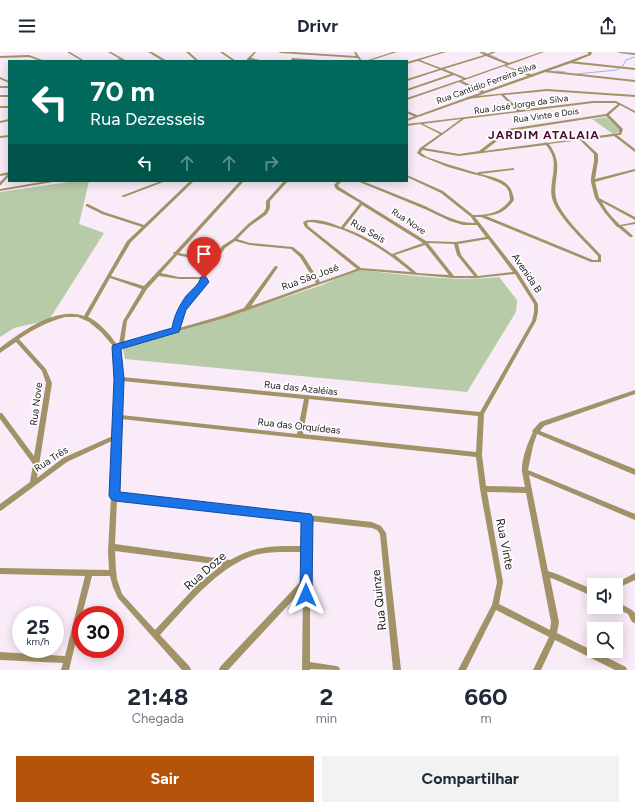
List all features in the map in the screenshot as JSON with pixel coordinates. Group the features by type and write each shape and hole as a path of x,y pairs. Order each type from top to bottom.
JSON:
{"street":[{"path":"68,52 82,60"},
{"path":"109,52 122,59"},
{"path":"150,52 163,60"},
{"path":"187,52 197,60"},
{"path":"221,52 233,60"},
{"path":"248,60 255,52"},
{"path":"280,52 358,57"},
{"path":"354,52 360,60"},
{"path":"369,60 396,52"},
{"path":"408,63 445,52"},
{"path":"480,52 488,53 513,63"},
{"path":"408,80 494,52"},
{"path":"408,99 543,52"},
{"name":"Rua Cantidio Ferreira Silva","path":"408,120 570,62 590,54 590,52"},
{"path":"619,52 635,54"},
{"path":"72,54 76,53"},
{"path":"292,60 296,53"},
{"path":"488,53 507,65 532,76"},
{"path":"20,60 24,56"},
{"path":"0,57 24,56 40,60"},
{"path":"118,60 122,59"},
{"path":"418,60 466,79"},
{"path":"570,62 635,69"},
{"path":"544,71 635,81"},
{"path":"408,90 454,74"},
{"path":"460,81 484,92"},
{"path":"467,98 547,90 626,94 635,96"},
{"path":"616,102 626,94"},
{"path":"502,95 519,111"},
{"name":"Rua José Jorge da Silva","path":"408,124 463,119 581,103 616,102 635,112"},
{"path":"421,149 452,155 479,153 615,135 622,132 621,128 607,115 620,104"},
{"path":"408,112 416,116"},
{"name":"Rua Vinte e Dois","path":"479,153 509,130 607,115"},
{"path":"463,119 421,149 419,155 474,174 493,178 503,183"},
{"path":"420,124 442,134"},
{"path":"615,135 635,151"},
{"path":"581,140 596,154 593,181 597,198 602,207 618,226 631,236"},
{"path":"482,216 592,262 600,261 600,256 573,226 555,201 556,160 554,152 546,143"},
{"path":"474,174 513,169"},
{"path":"593,181 635,170"},
{"path":"472,216 496,214 510,204 512,196 503,183 498,171"},
{"path":"0,184 8,175"},
{"name":"Avenida B","path":"408,176 442,192 472,216 516,272 536,304 534,320 481,414"},
{"path":"0,190 47,182"},
{"path":"123,196 161,182"},
{"path":"86,317 129,241 143,226 191,182"},
{"path":"187,670 120,596 113,583 111,573 118,436 118,346 125,321 144,288 241,182"},
{"path":"175,253 214,262 223,247 234,240 249,225 266,213 268,200 285,182"},
{"name":"Rua Nove","path":"339,182 336,185 337,188 426,242 456,243 488,238"},
{"path":"361,182 430,209 454,222 462,224 478,224"},
{"path":"597,198 635,219"},
{"path":"343,227 362,203"},
{"path":"87,205 103,213 143,226"},
{"name":"Rua Seis","path":"360,269 306,226 305,222 313,220 343,227 392,255 416,274"},
{"path":"618,226 635,223"},
{"path":"234,240 250,244 292,248 302,256 319,284"},
{"path":"392,255 426,242 453,277"},
{"path":"456,243 459,255 477,277"},
{"path":"245,309 276,267"},
{"name":"Rua São José","path":"118,346 245,309 360,269 453,277 477,277 516,272"},
{"path":"157,274 179,278 201,278 205,280 182,310 177,320 176,330"},
{"path":"110,277 144,288"},
{"path":"0,351 16,339 50,318 61,316 86,317 99,326 118,346"},
{"name":"Rua Nove","path":"16,339 44,370 50,383 33,482"},
{"name":"Rua das Azaléias","path":"119,379 481,414"},
{"path":"537,670 553,635 555,622 525,471 527,458 535,431 542,424 635,392"},
{"path":"300,435 307,398"},
{"name":"Rua Vinte","path":"462,670 495,606 500,582 500,569 483,489 479,455 481,414"},
{"path":"0,415 36,463"},
{"name":"Rua das Orquídeas","path":"118,417 479,455"},
{"path":"535,431 635,472"},
{"name":"Rua Três","path":"0,508 33,482 65,460 118,436"},
{"path":"525,471 635,517"},
{"path":"483,489 529,490"},
{"path":"115,496 307,518 306,667 336,670"},
{"name":"Rua Quinze","path":"307,518 372,525 379,528 383,533 397,670"},
{"path":"112,547 229,563"},
{"name":"Rua Doze","path":"155,635 194,594 229,563 241,556 263,550 306,549"},
{"path":"0,571 111,573"},
{"path":"65,670 88,573"},
{"path":"546,574 555,576 587,591"},
{"path":"623,582 635,576"},
{"path":"223,670 306,581"},
{"path":"495,606 623,670"},
{"path":"623,608 630,612 635,619"},
{"path":"0,656 67,660"}],"green space":[{"path":"606,117 620,129 619,132 613,134 592,119"},
{"path":"69,182 89,182 79,224 104,233 49,320 14,328 0,337 0,192"},
{"path":"356,269 445,278 463,279 499,277 517,300 516,312 467,392 125,359 123,349 322,285"}],"waterway":[{"path":"483,52 497,58"},
{"path":"622,67 626,60 635,57"},
{"path":"577,74 616,70 620,68"},
{"path":"556,71 565,72"}],"district":[{"name":"JARDIM ATALAIA","path":"544,135"}],"route":[{"path":"204,278 205,282 189,298 179,315 176,330 116,347 119,379 115,496 307,518 306,595"}]}
